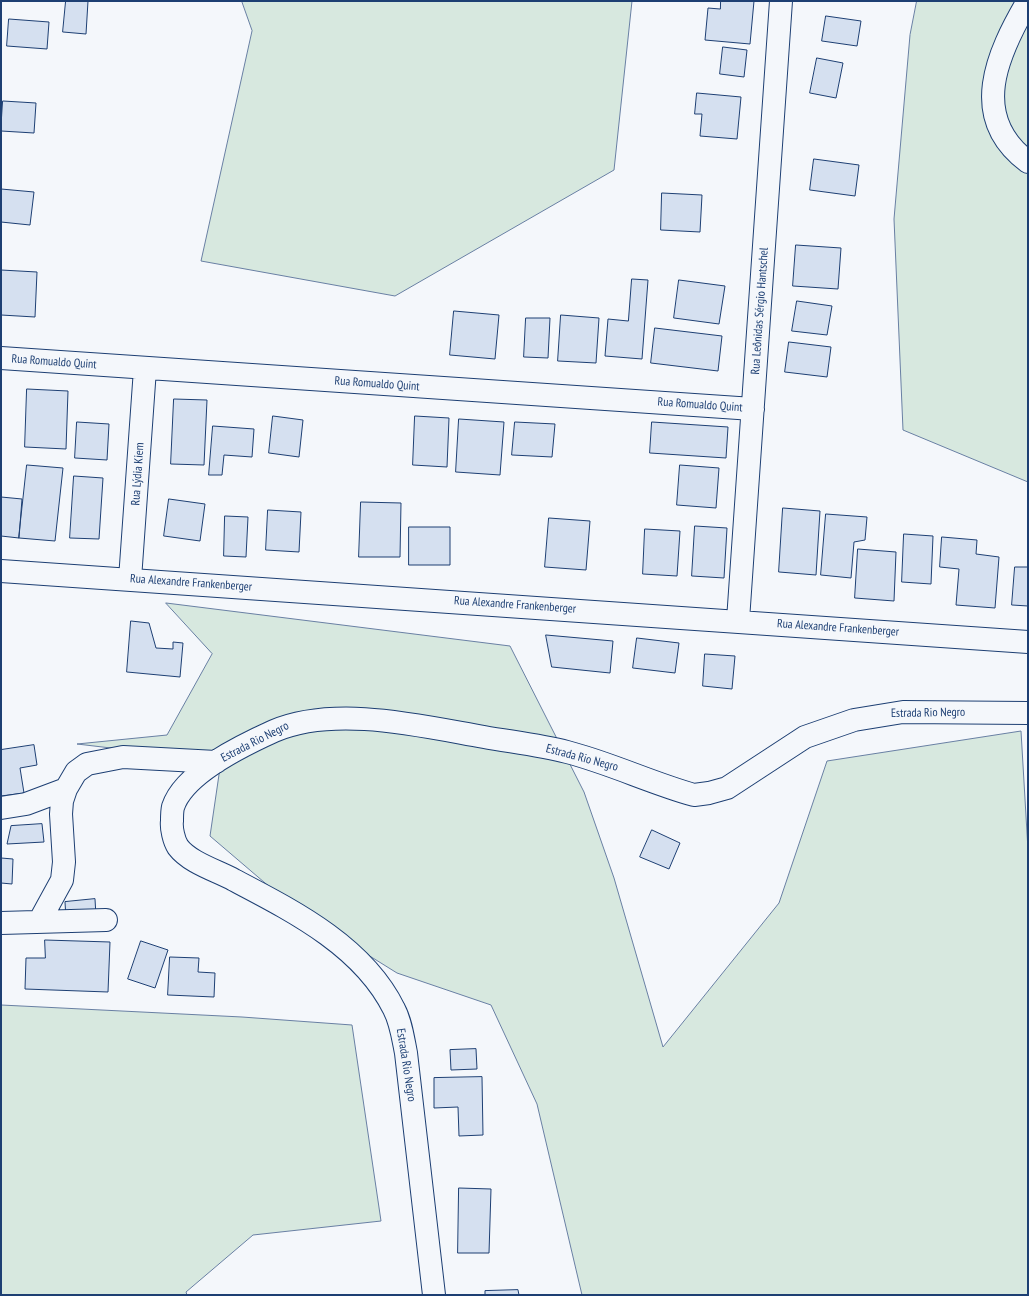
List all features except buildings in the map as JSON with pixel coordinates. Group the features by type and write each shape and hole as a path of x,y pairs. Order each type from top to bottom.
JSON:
{"street":[{"name":"Rua Leônidas Sérgio Hantschel","path":"738,620 781,1"},
{"path":"1028,1 1012,29 998,65 992,90 993,108 1001,131 1012,147 1028,162"},
{"name":"Rua Romualdo Quint","path":"1,358 145,369 753,409"},
{"name":"Rua Lýdia Kiem","path":"130,579 145,369"},
{"name":"Rua Alexandre Frankenberger","path":"1,571 738,620 1028,642"},
{"name":"Estrada Rio Negro","path":"434,1295 406,1053 400,1026 394,1009 372,974 347,951 319,929 277,902 206,867 178,847 172,828 173,807 182,792 198,773 264,736 293,723 319,720 363,719 406,724 566,752 694,795 727,788 805,737 854,720 903,712 1028,714"},
{"path":"39,922 62,880 64,849 61,814 66,789 76,772 87,764 116,759 152,758 216,762"},
{"path":"1,808 26,804 66,789"},
{"path":"1,923 106,920"}],"shaded area":[{"path":"242,1 632,1 614,170 395,296 201,261 252,31"},
{"path":"917,1 1028,1 1028,482 903,430 894,219 910,35"},
{"path":"166,603 510,646 584,792 614,878 663,1047 779,903 827,761 1021,731 1028,850 1028,1295 582,1295 537,1104 491,1005 397,973 299,912 210,836 221,761 77,744 167,735 212,654"},
{"path":"1,1005 242,1017 352,1025 381,1221 253,1235 186,1292 187,1295 1,1295"}]}
